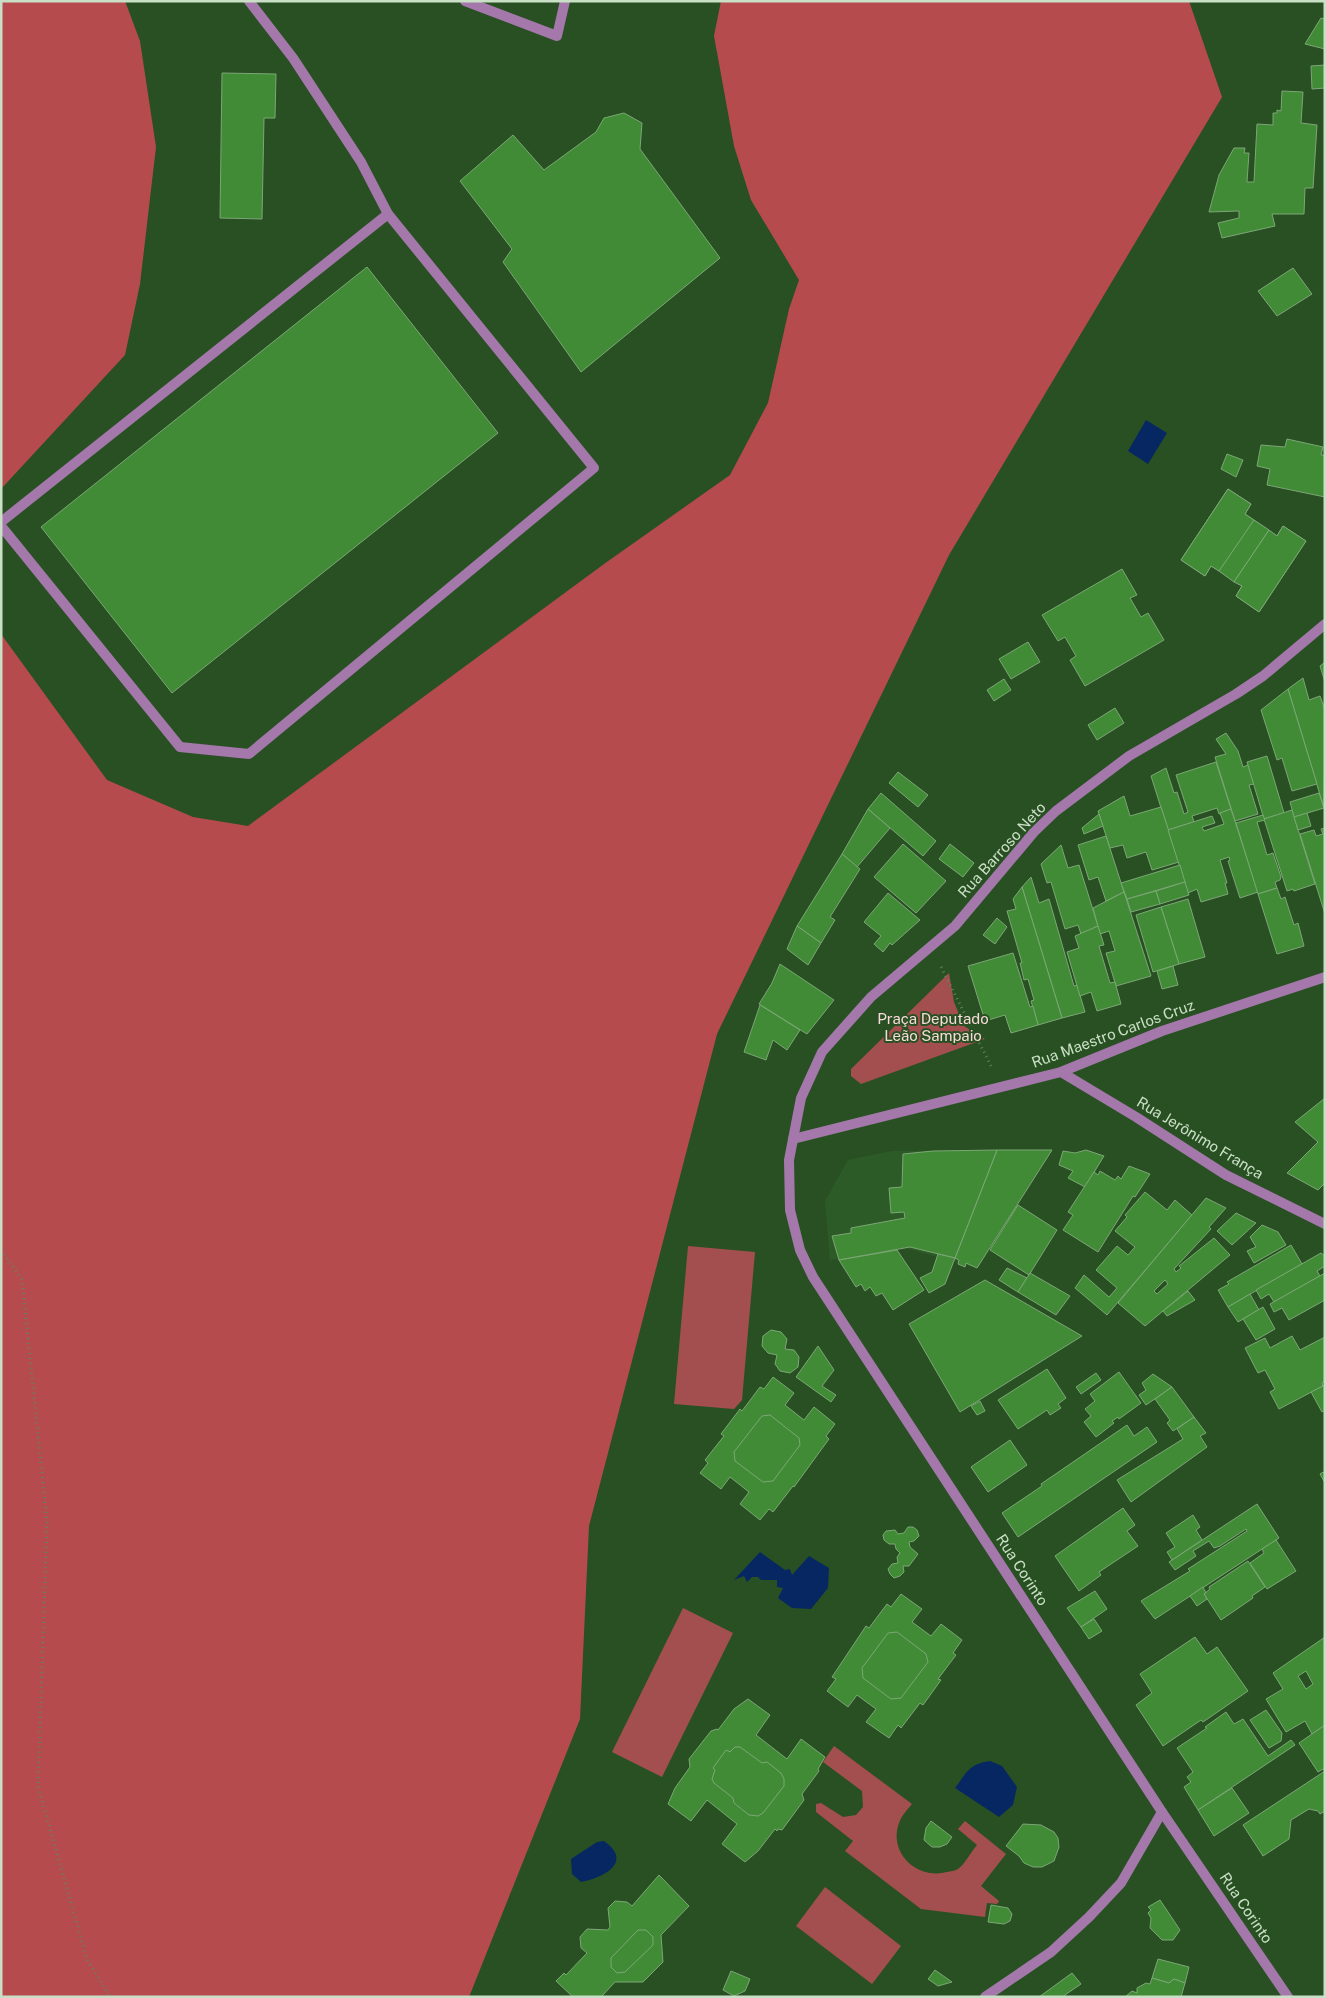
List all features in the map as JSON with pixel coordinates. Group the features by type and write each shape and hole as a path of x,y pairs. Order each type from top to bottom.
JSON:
{"street":[{"path":"249,1 293,58 361,162 388,214 594,468 249,754 180,747 1,524 388,214"},
{"path":"466,1 557,36 565,1"},
{"name":"Rua Barroso Neto","path":"793,1139 801,1098 822,1052 871,997 955,926 1034,832 1056,811 1130,756 1236,694 1263,676 1325,624"},
{"name":"Rua Maestro Carlos Cruz","path":"793,1139 1062,1072 1162,1031 1325,977"},
{"name":"Rua Jerônimo França","path":"1062,1072 1226,1174 1325,1224"},
{"name":"Rua Corinto","path":"793,1139 789,1160 790,1210 800,1250 812,1277 1162,1812 1288,1997"},
{"path":"985,1997 1052,1952 1089,1918 1121,1883 1162,1812"}],"path":[{"path":"930,947 1002,1087"},
{"path":"1,1250 22,1279 47,1522 38,1786 87,1959 110,1997"}],"shaded area":[{"path":"1,1 125,1 140,41 156,147 140,284 125,355 1,489"},
{"path":"721,1 1189,1 1222,97 949,555 717,1034 589,1526 580,1719 469,1997 1,1997 1,634 107,780 193,817 248,826 604,564 730,475 768,403 789,309 799,280 751,200 734,146 714,36"},
{"path":"1052,1150 977,1268 905,1248 830,1260 825,1201 848,1160 892,1151"}],"green space":[{"name":"Praça Deputado Leão Sampaio","path":"949,973 954,1002 964,1026 985,1039 861,1084 851,1076 851,1069"},
{"path":"688,1246 755,1252 742,1400 734,1409 674,1404"},
{"path":"683,1608 733,1633 662,1777 612,1752"},
{"path":"834,1746 912,1804 900,1820 897,1834 901,1854 916,1868 925,1872 936,1873 954,1871 961,1867 977,1845 958,1829 965,1821 1006,1854 981,1886 999,1901 997,1904 987,1903 985,1917 921,1909 845,1851 853,1841 816,1812 816,1804 821,1803 843,1817 856,1815 863,1807 862,1791 823,1762"},
{"path":"825,1887 901,1946 872,1984 796,1926"}],"water":[{"path":"1146,420 1167,433 1148,464 1128,451"},
{"path":"760,1552 785,1570 790,1569 792,1575 809,1556 829,1568 828,1588 811,1609 792,1608 778,1598 783,1588 777,1587 777,1580 761,1580 758,1577 752,1577 747,1582 744,1576 734,1580"},
{"path":"990,1761 1002,1766 1017,1787 1013,1805 999,1817 955,1788 973,1767"},
{"path":"604,1841 613,1849 616,1862 606,1873 581,1882 572,1874 571,1859 597,1842"}],"building":[{"path":"1321,18 1325,19 1325,49 1305,44"},
{"path":"1325,65 1325,88 1312,89 1311,66"},
{"path":"222,73 276,74 275,118 264,118 262,219 220,218"},
{"path":"1282,91 1303,92 1301,123 1317,125 1313,188 1305,188 1304,214 1272,214 1275,226 1222,238 1218,223 1239,218 1239,211 1209,212 1219,175 1234,148 1245,148 1244,153 1249,153 1247,182 1254,182 1257,124 1273,125 1273,113 1277,113 1277,110 1281,111"},
{"path":"624,113 642,123 640,149 720,258 581,372 503,262 512,249 460,181 513,135 544,170 596,132 604,118"},
{"path":"367,267 498,433 172,693 41,527"},
{"path":"1293,268 1312,294 1277,316 1258,291"},
{"path":"1287,439 1323,447 1321,455 1325,455 1325,497 1267,485 1270,469 1257,466 1261,445 1285,447"},
{"path":"1227,454 1243,460 1236,477 1221,469"},
{"path":"1228,489 1251,504 1245,514 1254,520 1219,571 1211,566 1205,576 1181,560"},
{"path":"1228,489 1251,504 1245,514 1277,536 1283,526 1306,541 1259,612 1236,596 1242,586 1211,566 1205,576 1181,560"},
{"path":"1254,520 1269,530 1234,582 1219,571"},
{"path":"1283,526 1306,541 1259,612 1236,596 1242,586 1234,582 1269,530 1277,536"},
{"path":"1122,569 1137,595 1130,598 1141,617 1148,613 1164,640 1085,686 1070,660 1076,656 1065,637 1058,641 1042,615"},
{"path":"1028,642 1040,662 1011,679 999,659"},
{"path":"1325,662 1325,682 1320,666"},
{"path":"1303,678 1309,700 1320,696 1325,710 1324,808 1288,689"},
{"path":"1004,679 1011,690 994,701 987,690"},
{"path":"1288,689 1317,784 1292,791 1282,758 1277,760 1261,710"},
{"path":"1115,708 1124,723 1097,740 1088,725"},
{"path":"1226,733 1238,751 1243,767 1248,765 1254,784 1249,785 1258,814 1235,821 1215,757 1226,754 1216,739"},
{"path":"1267,756 1284,813 1264,819 1247,762"},
{"path":"1216,762 1231,809 1219,814 1217,808 1192,816 1194,822 1168,830 1151,776 1166,768 1174,793 1177,792 1184,814 1188,812 1176,775"},
{"path":"898,772 928,795 918,807 889,783"},
{"path":"881,793 936,841 923,856 868,809"},
{"path":"1319,793 1324,808 1294,817 1290,802"},
{"path":"1124,796 1130,816 1161,807 1179,862 1152,870 1146,852 1127,858 1123,845 1110,848 1098,811"},
{"path":"868,809 890,828 857,867 842,854"},
{"path":"1231,809 1258,892 1240,898 1228,861 1230,860 1229,857 1220,860 1227,883 1225,883 1228,894 1201,902 1197,889 1188,893 1168,830 1212,816 1215,823 1202,827 1204,831 1224,824 1220,813"},
{"path":"1292,810 1315,884 1294,891 1293,889 1287,891 1264,819"},
{"path":"1307,813 1311,826 1298,830 1294,817"},
{"path":"1099,814 1103,826 1084,834 1082,828"},
{"path":"1263,815 1265,820 1257,822 1267,855 1273,853 1281,877 1280,880 1275,882 1277,888 1258,894 1236,823"},
{"path":"1325,828 1325,914 1300,834 1314,830 1316,836 1323,834 1321,829"},
{"path":"1106,836 1124,892 1106,901 1098,877 1089,880 1078,845"},
{"path":"903,844 946,881 916,913 874,877"},
{"path":"950,844 974,863 963,877 939,859"},
{"path":"1061,845 1068,868 1079,865 1098,926 1081,934 1078,925 1065,929 1051,882 1047,883 1041,864"},
{"path":"842,854 860,869 830,917 835,920 821,943 797,926"},
{"path":"1180,865 1185,882 1127,899 1121,883"},
{"path":"1031,877 1039,903 1049,899 1074,986 1077,985 1085,1012 1062,1018 1022,887"},
{"path":"1185,882 1189,895 1160,904 1156,891"},
{"path":"1022,887 1062,1018 1038,1025 1031,1001 1034,1000 1028,979 1024,980 1020,963 1022,963 1007,911 1016,909 1013,899"},
{"path":"1277,888 1281,899 1285,897 1294,925 1298,923 1304,946 1277,954 1258,894"},
{"path":"1156,891 1160,904 1131,912 1127,899"},
{"path":"1124,892 1151,976 1116,986 1106,953 1115,951 1109,931 1100,934 1093,908"},
{"path":"888,893 920,920 892,945 890,943 883,952 874,944 881,936 864,922"},
{"path":"1188,899 1205,957 1179,964 1161,907"},
{"path":"1161,907 1179,964 1153,972 1136,915"},
{"path":"997,918 1007,927 995,944 983,935"},
{"path":"797,926 821,943 808,965 787,949"},
{"path":"1098,926 1104,945 1099,946 1110,983 1115,982 1121,1004 1097,1011 1091,992 1080,996 1067,952 1079,948 1075,936"},
{"path":"1013,953 1030,1007 1033,1006 1038,1025 1011,1033 1005,1015 985,1021 968,966"},
{"path":"780,964 834,1000 807,1034 759,1004 772,983"},
{"path":"1173,966 1178,985 1162,989 1157,971"},
{"path":"760,1005 800,1030 787,1050 773,1040 766,1060 744,1052"},
{"path":"1325,1098 1325,1183 1318,1190 1287,1173 1318,1142 1295,1122"},
{"path":"997,1150 1052,1150 977,1268 966,1263 965,1267 958,1264 959,1260 955,1258"},
{"path":"997,1150 955,1258 910,1247 839,1260 832,1236 851,1233 851,1228 905,1218 904,1212 891,1213 889,1188 902,1187 903,1154 933,1151"},
{"path":"1086,1150 1104,1156 1085,1187 1068,1178 1073,1171 1059,1165 1063,1151 1075,1153"},
{"path":"1129,1166 1150,1174 1135,1197 1133,1196 1098,1252 1063,1230 1073,1215 1068,1212 1094,1172 1098,1175 1100,1171 1115,1180 1118,1176 1121,1179"},
{"path":"1145,1192 1167,1210 1175,1200 1192,1215 1107,1315 1075,1288 1084,1275 1109,1297 1117,1288 1096,1270 1117,1246 1128,1255 1135,1247 1115,1231 1127,1217 1125,1215"},
{"path":"1206,1198 1226,1208 1209,1227 1211,1229 1174,1269 1176,1272 1181,1268 1179,1266 1214,1238 1230,1255 1145,1326 1118,1303","holes":["1165,1280 1168,1284 1157,1294 1154,1291"]},
{"path":"1018,1205 1057,1230 1029,1275 990,1250"},
{"path":"1236,1213 1256,1223 1232,1245 1217,1231"},
{"path":"1262,1225 1278,1232 1286,1245 1254,1263 1247,1251 1256,1247 1250,1237"},
{"path":"1291,1245 1302,1264 1228,1307 1218,1290 1229,1284 1227,1282"},
{"path":"897,1250 924,1290 893,1310 882,1293 876,1296 870,1287 865,1291 861,1284 856,1287 839,1260"},
{"path":"1321,1253 1325,1256 1325,1266 1317,1271 1320,1276 1274,1302 1269,1294 1261,1299 1256,1290"},
{"path":"938,1254 955,1258 945,1284 929,1293 920,1278 932,1272"},
{"path":"1007,1268 1027,1278 1018,1292 999,1280"},
{"path":"1030,1273 1070,1296 1056,1315 1018,1292"},
{"path":"1325,1273 1325,1300 1289,1320 1282,1308 1274,1312 1270,1304"},
{"path":"985,1280 1082,1336 960,1412 909,1324"},
{"path":"1188,1291 1195,1300 1167,1316 1163,1311"},
{"path":"1250,1294 1259,1310 1238,1322 1228,1307"},
{"path":"1263,1307 1275,1329 1256,1340 1243,1319"},
{"path":"771,1330 781,1332 787,1339 785,1349 794,1350 799,1357 798,1367 790,1373 780,1371 775,1364 777,1355 768,1353 762,1346 763,1336"},
{"path":"1292,1336 1300,1350 1325,1337 1325,1381 1322,1383 1323,1386 1279,1409 1270,1392 1275,1389 1265,1370 1258,1373 1245,1348 1265,1338 1270,1348"},
{"path":"818,1346 834,1370 822,1386 836,1395 831,1402 796,1377"},
{"path":"1047,1369 1066,1398 1058,1404 1061,1408 1050,1415 1047,1410 1018,1429 998,1400"},
{"path":"1119,1372 1141,1403 1119,1419 1118,1417 1112,1421 1114,1423 1096,1437 1084,1422 1091,1416 1085,1409 1095,1401 1090,1394"},
{"path":"1096,1373 1101,1380 1081,1394 1076,1387"},
{"path":"1153,1374 1172,1387 1146,1405 1139,1395 1146,1390 1142,1383"},
{"path":"773,1377 794,1393 785,1405 804,1420 814,1407 835,1424 826,1436 829,1439 794,1487 773,1512 769,1509 760,1520 740,1504 749,1492 730,1477 721,1489 700,1473 708,1463 705,1460 724,1436 721,1434 740,1409 742,1411 760,1387 764,1389"},
{"path":"1325,1385 1325,1410 1322,1412 1311,1392"},
{"path":"1172,1387 1194,1417 1173,1431 1167,1423 1170,1420 1155,1399"},
{"path":"980,1401 985,1411 977,1415 971,1406"},
{"path":"770,1415 799,1438 800,1445 773,1481 763,1482 735,1461 734,1452 762,1416"},
{"path":"1194,1417 1206,1433 1200,1436 1207,1447 1131,1502 1117,1480 1183,1439 1177,1429"},
{"path":"1127,1425 1134,1436 1147,1427 1157,1442 1018,1537 1002,1513"},
{"path":"1010,1440 1027,1465 988,1492 971,1467"},
{"path":"1323,1472 1325,1474 1325,1483 1320,1474"},
{"path":"1257,1504 1279,1538 1155,1619 1141,1601 1190,1571 1188,1569 1247,1531 1246,1529 1214,1548 1209,1541 1193,1551 1196,1556 1175,1570 1169,1562"},
{"path":"1123,1508 1135,1525 1127,1531 1138,1546 1099,1572 1101,1575 1079,1591 1055,1556"},
{"path":"1193,1515 1200,1527 1196,1530 1202,1540 1172,1560 1167,1552 1175,1547 1166,1533"},
{"path":"908,1527 913,1527 917,1530 919,1536 914,1541 909,1542 910,1547 918,1554 909,1566 903,1566 904,1572 900,1576 894,1578 888,1569 892,1564 898,1563 897,1557 900,1553 896,1549 895,1544 889,1544 884,1540 883,1535 886,1531 895,1530 898,1534 904,1533"},
{"path":"1276,1540 1296,1571 1267,1589 1250,1563 1264,1553 1262,1549"},
{"path":"1248,1561 1265,1587 1252,1596 1253,1598 1221,1620 1204,1594 1210,1589 1209,1587"},
{"path":"1203,1587 1207,1599 1197,1606 1190,1596"},
{"path":"1095,1591 1107,1609 1081,1627 1067,1608"},
{"path":"901,1594 922,1609 912,1622 931,1636 941,1624 962,1640 953,1653 956,1655 938,1679 941,1680 923,1705 920,1703 901,1728 898,1725 889,1738 866,1722 876,1709 857,1695 848,1707 827,1691 836,1679 832,1677 866,1626 869,1628 887,1604 891,1607"},
{"path":"1094,1619 1102,1631 1089,1639 1081,1627"},
{"path":"897,1632 926,1654 928,1662 901,1698 891,1699 863,1678 862,1668 888,1633"},
{"path":"1195,1637 1207,1654 1217,1647 1248,1691 1203,1722 1201,1720 1163,1746 1136,1705 1152,1693 1140,1674"},
{"path":"1325,1637 1325,1725 1312,1734 1305,1721 1286,1732 1266,1699 1283,1689 1273,1673","holes":["1306,1671 1313,1684 1306,1689 1298,1676"]},
{"path":"748,1699 770,1715 756,1735 787,1759 801,1739 825,1757 818,1769 819,1771 802,1794 804,1800 782,1830 778,1829 777,1831 775,1829 758,1851 745,1862 722,1844 737,1824 707,1800 691,1821 668,1804 675,1788 690,1767 689,1759 711,1731 718,1730 734,1709"},
{"path":"1266,1710 1282,1733 1281,1741 1269,1748 1250,1720"},
{"path":"1226,1712 1234,1724 1243,1719 1268,1756 1291,1740 1295,1745 1198,1810 1184,1787 1191,1782 1187,1777 1193,1772 1177,1748 1207,1728 1205,1727"},
{"path":"1325,1725 1325,1771 1323,1769 1318,1772 1299,1743"},
{"path":"735,1747 740,1747 762,1763 767,1762 781,1773 784,1779 784,1786 763,1813 758,1816 749,1815 734,1803 733,1798 714,1783 712,1779 715,1770 713,1768 726,1750 730,1752"},
{"path":"1325,1771 1325,1811 1320,1814 1318,1811 1309,1809 1291,1820 1289,1839 1263,1856 1243,1825"},
{"path":"1232,1788 1249,1813 1214,1836 1198,1810"},
{"path":"931,1821 952,1837 947,1844 940,1847 932,1847 924,1840 926,1828"},
{"path":"1023,1824 1041,1825 1054,1832 1058,1838 1059,1847 1054,1861 1042,1867 1033,1867 1024,1863 1019,1856 1006,1846"},
{"path":"659,1875 689,1906 661,1935 663,1962 643,1982 615,1982 601,1997 573,1997 556,1981 564,1973 566,1975 587,1953 581,1948 580,1937 587,1929 608,1930 610,1927 608,1908 615,1901 627,1902 632,1906"},
{"path":"1160,1900 1180,1930 1173,1940 1162,1940 1150,1928 1151,1918 1148,1913 1151,1910 1148,1907"},
{"path":"991,1905 1008,1908 1012,1914 1010,1921 1004,1924 988,1922"},
{"path":"638,1930 646,1930 653,1937 653,1945 625,1972 617,1973 611,1967 611,1958"},
{"path":"1158,1959 1189,1967 1185,1983 1174,1979 1169,1983 1152,1978"},
{"path":"935,1970 952,1982 938,1986 928,1979"},
{"path":"731,1971 750,1979 745,1991 734,1996 723,1990"},
{"path":"1072,1973 1081,1984 1062,1997 1039,1997"},
{"path":"1152,1978 1169,1983 1174,1979 1185,1983 1181,1997 1125,1997 1132,1991 1137,1993 1137,1988 1146,1983 1150,1984"}]}
